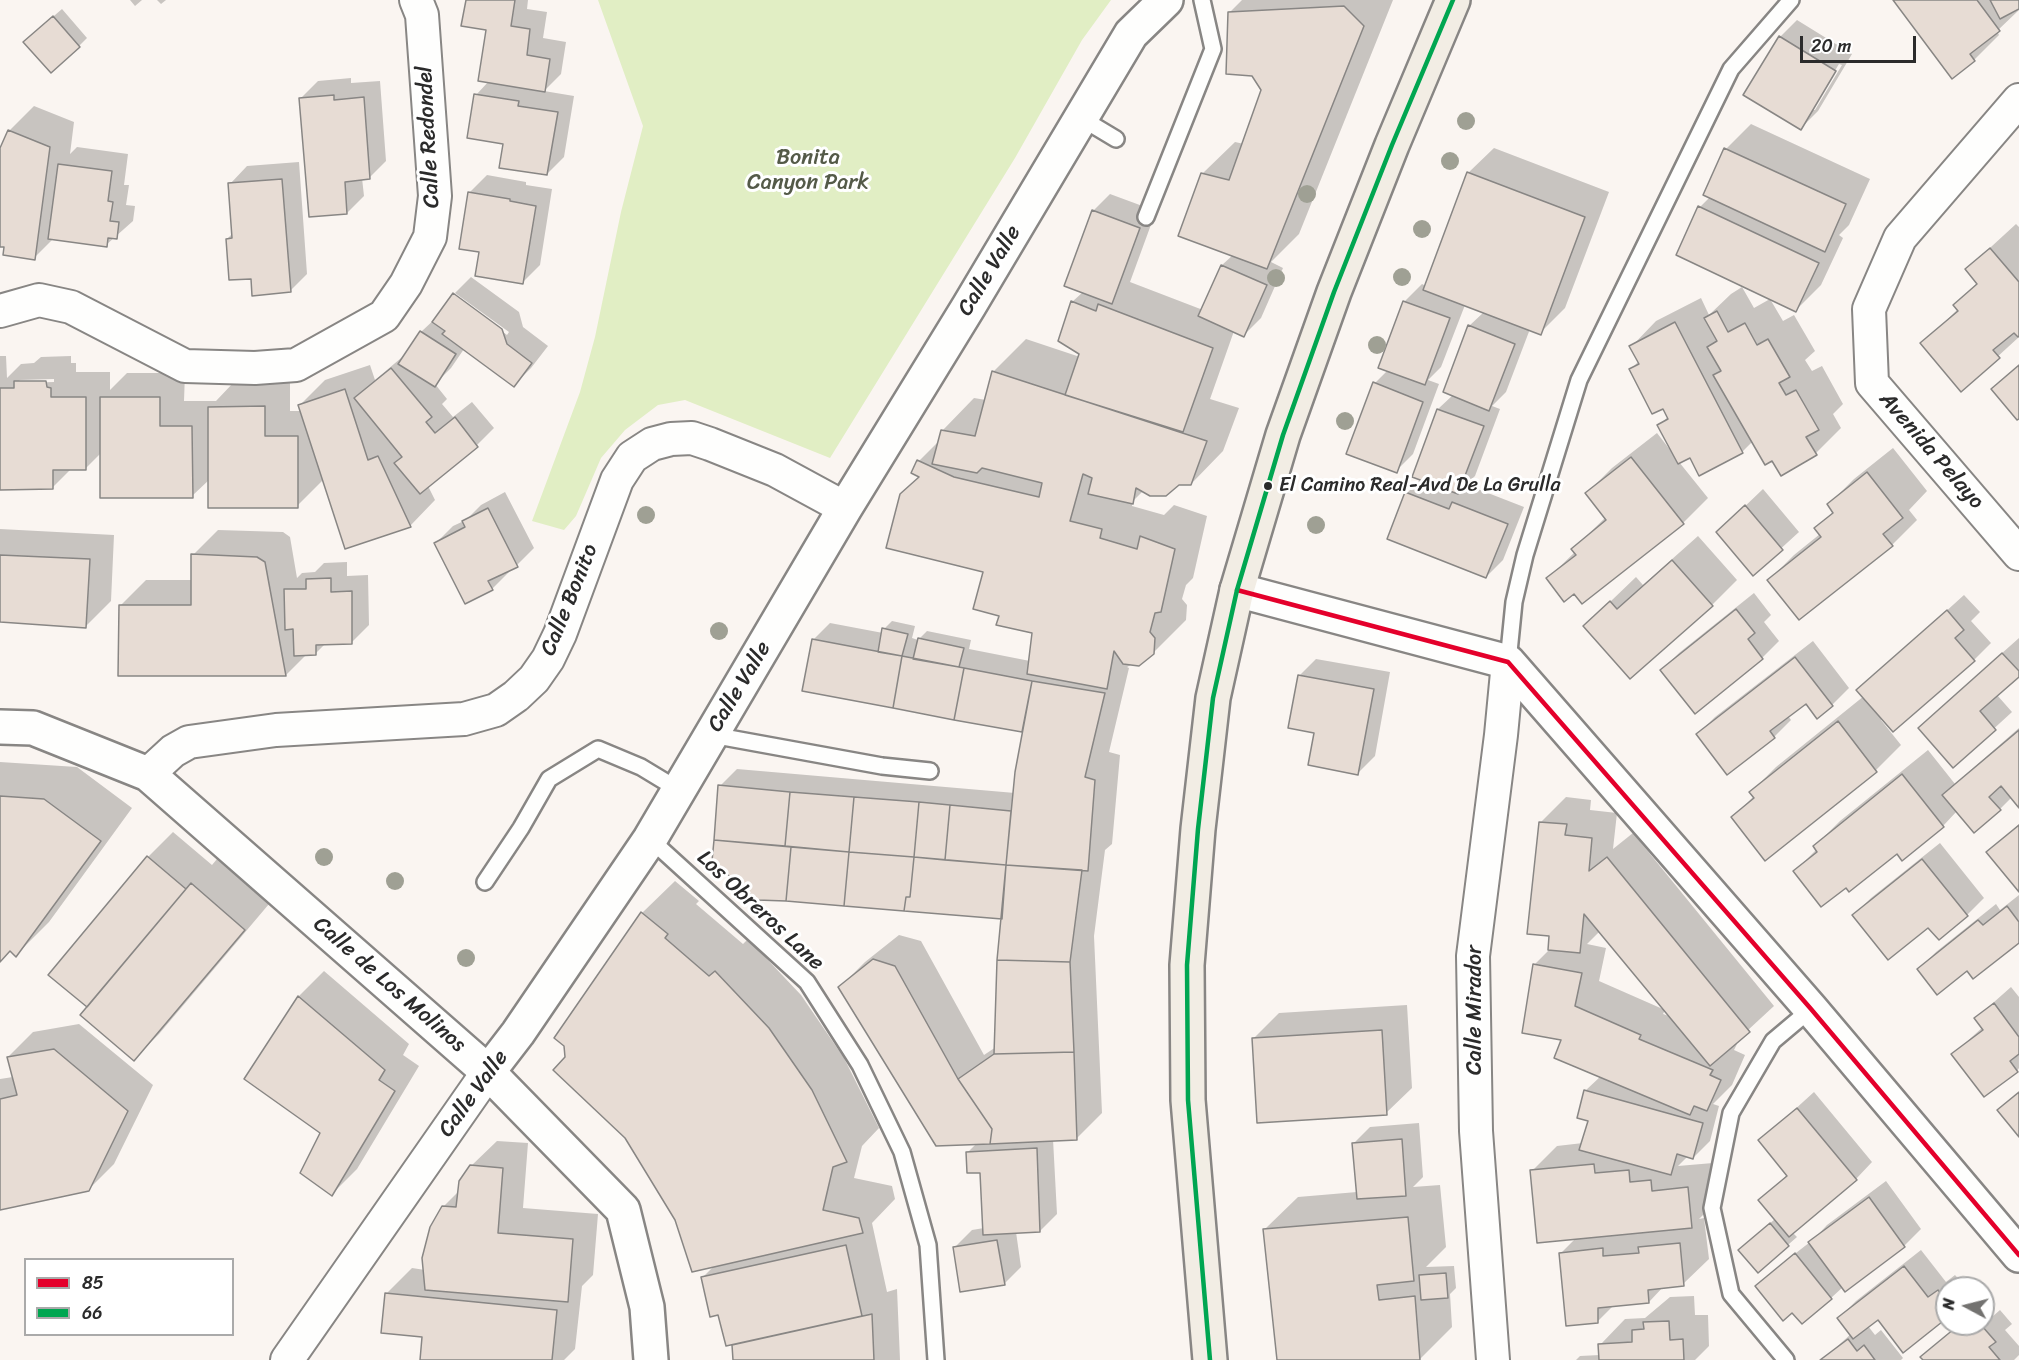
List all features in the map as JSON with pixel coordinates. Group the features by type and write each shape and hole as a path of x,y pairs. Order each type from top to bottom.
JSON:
{"main road":[{"path":"1210,1360 1188,1100 1187,965 1198,829 1213,698 1237,590 1283,435 1334,292 1450,1"}],"street":[{"name":"Calle Redondel","path":"0,311 39,300 71,307 185,366 255,368 296,365 384,316 406,284 430,237 435,196 422,15 416,0"},
{"name":"Calle Valle","path":"287,1360 488,1072 518,1033 650,839 845,508 969,306 1131,34 1166,0"},
{"name":"Avenida Pelayo","path":"2019,100 1900,238 1869,309 1872,383 2019,554"},
{"name":"Calle Bonito","path":"148,774 172,751 189,742 276,730 464,719 496,710 534,679 548,659 560,634 617,480 632,457 652,444 672,439 692,438 775,470 845,508"},
{"path":"1237,590 1508,662 1811,1009 2019,1255"},
{"name":"Calle Mirador","path":"1493,1360 1476,1131 1473,956 1508,662"},
{"name":"Calle de Los Molinos","path":"0,727 33,728 148,774 488,1072 623,1210 647,1307 651,1360"}],"lane":[{"path":"1146,217 1213,49 1202,0"},
{"path":"1508,662 1514,602 1525,555 1579,380 1731,69 1791,0"},
{"path":"1081,118 1116,139"},
{"path":"712,735 882,766 930,771"},
{"path":"485,882 521,828 549,779 598,749 641,767 679,790"},
{"name":"Los Obreros Lane","path":"650,839 807,982 860,1065 902,1152 928,1245 936,1360"},
{"path":"1786,1360 1731,1294 1712,1208 1731,1113 1773,1041 1811,1009"}],"green space":[{"name":"Bonita Canyon Park","path":"598,0 1111,0 1082,40 1015,158 830,458 685,400 658,405 625,430 601,458 576,516 564,530 532,521 580,392 595,337 621,212 643,126"}],"building":[{"path":"466,0 515,0 511,26 530,29 527,55 550,59 545,92 478,81 486,30 461,26"},
{"path":"1893,0 1977,0 2000,31 1970,54 1975,61 1952,79"},
{"path":"1990,0 2019,0 2019,9 2000,19"},
{"path":"1344,6 1364,26 1267,269 1178,236 1201,173 1229,180 1261,90 1252,76 1226,74 1228,12"},
{"path":"53,16 80,47 51,73 23,42"},
{"path":"1779,36 1836,71 1801,130 1743,95"},
{"path":"474,94 519,101 518,106 558,112 547,175 499,168 503,144 467,138"},
{"path":"334,95 334,100 364,97 370,179 345,182 347,214 309,217 299,98"},
{"path":"8,130 50,147 35,260 3,255 4,247 0,247 0,148"},
{"path":"1724,148 1846,204 1825,252 1703,195"},
{"path":"58,164 112,171 108,201 113,202 110,221 119,222 117,239 108,238 107,247 48,239"},
{"path":"1467,172 1585,217 1541,335 1423,290"},
{"path":"282,179 291,292 252,296 251,279 229,280 226,239 232,238 228,183"},
{"path":"468,192 536,206 523,284 475,276 479,252 459,249"},
{"path":"1698,206 1819,263 1796,312 1676,255"},
{"path":"1092,210 1140,228 1112,304 1064,286"},
{"path":"1990,248 2019,282 2019,336 2014,333 1993,350 2000,358 1961,392 1920,343 1958,311 1953,305 1977,284 1965,269"},
{"path":"1221,265 1267,285 1244,337 1198,316"},
{"path":"453,293 502,329 507,344 532,363 514,387 442,334 445,331 432,322"},
{"path":"1071,301 1096,311 1098,304 1213,348 1183,432 1065,395 1079,354 1058,341"},
{"path":"1403,301 1450,318 1425,385 1378,368"},
{"path":"1717,311 1728,332 1745,323 1757,345 1768,339 1790,377 1779,383 1786,395 1796,390 1819,430 1806,437 1817,455 1781,476 1772,461 1765,465 1713,375 1721,371 1707,347 1717,341 1704,318"},
{"path":"1675,322 1743,453 1699,476 1690,458 1678,464 1657,425 1668,419 1663,409 1652,414 1629,369 1639,364 1629,346"},
{"path":"1468,325 1515,344 1489,411 1443,392"},
{"path":"420,331 456,354 435,387 398,364"},
{"path":"2019,365 2019,419 2017,420 1991,389"},
{"path":"391,368 432,417 426,422 435,433 455,417 478,447 420,494 394,463 402,457 354,398"},
{"path":"992,371 1207,441 1191,485 1179,485 1166,496 1150,496 1136,488 1133,504 1088,494 1092,478 1083,474 1070,521 1102,529 1100,538 1137,549 1140,536 1175,549 1161,612 1155,613 1150,632 1155,638 1154,654 1139,666 1123,664 1114,651 1107,689 1027,674 1032,633 996,625 999,616 973,609 983,572 886,548 900,494 919,477 911,473 917,460 954,477 1039,497 1042,483 982,468 977,473 932,464 941,430 975,436"},
{"path":"14,381 46,381 47,387 51,388 51,397 86,397 86,470 53,470 53,489 0,490 0,388 14,388"},
{"path":"1373,382 1423,402 1397,473 1346,454"},
{"path":"345,389 368,460 378,456 411,527 345,549 298,405"},
{"path":"100,397 160,397 160,426 192,426 193,498 100,498"},
{"path":"265,406 265,436 298,436 298,508 208,508 208,407"},
{"path":"1437,409 1484,426 1458,494 1412,477"},
{"path":"1631,457 1684,524 1582,604 1574,594 1564,602 1546,578 1576,555 1571,549 1606,520 1585,493"},
{"path":"1867,472 1903,518 1883,534 1893,546 1799,620 1767,580 1821,537 1814,528 1833,513 1827,504"},
{"path":"1405,492 1449,509 1452,502 1508,524 1486,578 1387,539"},
{"path":"1745,505 1783,550 1753,576 1716,532"},
{"path":"488,508 518,567 488,581 493,590 465,604 434,543 465,527 462,521"},
{"path":"191,554 257,557 265,562 286,676 118,676 119,605 191,605"},
{"path":"0,555 90,559 86,628 0,622"},
{"path":"1672,560 1713,606 1630,679 1583,626 1610,601 1617,609"},
{"path":"331,578 331,592 352,591 352,644 316,645 316,655 294,656 293,629 285,630 284,589 306,589 306,579"},
{"path":"1736,609 1755,633 1748,639 1763,659 1695,714 1660,670"},
{"path":"1947,610 1964,630 1955,638 1975,661 1893,732 1856,690"},
{"path":"882,628 908,634 902,656 878,652"},
{"path":"918,638 964,648 959,667 913,659"},
{"path":"812,639 902,656 893,708 802,691"},
{"path":"2002,653 2019,671 2019,677 1980,711 1996,730 1953,768 1918,728"},
{"path":"902,656 964,668 954,720 893,708"},
{"path":"1795,657 1833,706 1817,719 1806,704 1770,731 1775,738 1727,775 1696,734"},
{"path":"964,668 1032,681 1022,732 954,720"},
{"path":"1298,675 1374,689 1358,775 1308,765 1314,733 1288,728"},
{"path":"1032,681 1105,693 1085,777 1095,780 1088,871 1006,865 1015,772"},
{"path":"1838,721 1877,772 1765,861 1731,817 1754,798 1749,792"},
{"path":"2019,730 2019,808 2001,786 1989,797 2001,810 1974,833 1942,795"},
{"path":"1902,774 1944,827 1902,861 1897,854 1849,892 1846,888 1821,907 1793,871 1817,852 1813,846"},
{"path":"718,785 790,792 785,846 714,840"},
{"path":"790,792 854,797 849,852 785,846"},
{"path":"0,796 44,799 101,841 16,957 10,951 0,962"},
{"path":"854,797 919,802 914,857 849,852"},
{"path":"919,802 950,805 945,860 914,857"},
{"path":"950,805 1011,811 1006,865 945,860"},
{"path":"1539,822 1567,824 1565,835 1592,838 1589,871 1607,857 1750,1032 1710,1066 1584,914 1580,953 1548,950 1549,936 1527,934"},
{"path":"2019,825 2019,892 1986,852"},
{"path":"714,840 791,847 786,901 757,900 712,861"},
{"path":"791,847 849,852 844,906 786,901"},
{"path":"849,852 914,857 910,897 906,897 904,911 844,906"},
{"path":"147,856 186,889 87,1007 48,975"},
{"path":"914,857 1006,865 1002,919 904,911 906,897 910,897"},
{"path":"1922,859 1968,916 1939,940 1928,928 1888,960 1852,915"},
{"path":"1006,865 1082,870 1070,962 997,960"},
{"path":"191,883 245,930 134,1061 80,1015"},
{"path":"2007,906 2019,922 2019,943 1973,979 1967,971 1937,995 1917,969 1978,920 1983,925"},
{"path":"641,912 668,934 665,938 709,976 715,971 769,1028 812,1090 847,1162 833,1167 823,1210 859,1218 863,1233 692,1272 675,1220 625,1138 553,1070 565,1057 564,1046 554,1038"},
{"path":"873,959 895,966 958,1079 992,1129 990,1144 936,1146 838,987"},
{"path":"997,960 1070,962 1074,1052 994,1054"},
{"path":"1533,964 1582,973 1575,1006 1641,1035 1639,1039 1713,1070 1710,1075 1721,1080 1707,1111 1694,1106 1690,1115 1554,1058 1561,1040 1522,1033"},
{"path":"298,996 385,1070 379,1080 395,1091 332,1196 300,1173 320,1133 244,1079"},
{"path":"1994,1003 2019,1037 2019,1054 2010,1061 2018,1072 1984,1097 1951,1054 1983,1030 1974,1018"},
{"path":"1382,1030 1387,1115 1257,1123 1252,1038"},
{"path":"54,1049 128,1111 89,1191 0,1210 0,1099 17,1095 7,1057"},
{"path":"1074,1052 1077,1140 990,1144 992,1129 958,1079 994,1054"},
{"path":"1584,1090 1703,1123 1693,1159 1677,1154 1671,1175 1579,1150 1588,1121 1577,1118"},
{"path":"2019,1092 2019,1137 1997,1110"},
{"path":"1797,1108 1857,1180 1789,1237 1758,1200 1787,1176 1758,1140"},
{"path":"1402,1139 1406,1196 1357,1199 1352,1143"},
{"path":"1037,1148 1040,1232 983,1235 980,1173 967,1173 966,1152"},
{"path":"1594,1164 1595,1173 1629,1170 1630,1182 1651,1180 1652,1191 1688,1187 1692,1228 1537,1243 1530,1170"},
{"path":"470,1165 503,1168 498,1233 573,1239 568,1302 425,1290 422,1258 430,1227 442,1206 456,1207 459,1181"},
{"path":"1869,1197 1905,1247 1845,1292 1808,1242"},
{"path":"1408,1217 1414,1281 1377,1285 1379,1300 1415,1296 1420,1360 1277,1360 1263,1229"},
{"path":"1770,1223 1789,1246 1758,1273 1738,1250"},
{"path":"997,1240 1005,1285 960,1292 953,1247"},
{"path":"1680,1243 1684,1286 1648,1290 1649,1303 1598,1308 1598,1323 1566,1326 1559,1253 1603,1248 1603,1256 1639,1253 1638,1247"},
{"path":"846,1245 862,1316 726,1346 718,1315 710,1317 701,1277"},
{"path":"1795,1253 1832,1299 1802,1324 1792,1313 1783,1321 1755,1286"},
{"path":"1904,1266 1928,1297 1935,1292 1935,1328 1903,1353 1878,1320 1853,1339 1837,1318"},
{"path":"1446,1273 1448,1298 1421,1300 1419,1275"},
{"path":"385,1293 557,1310 552,1360 420,1360 422,1337 381,1333"},
{"path":"872,1314 874,1360 733,1360 732,1345"},
{"path":"1669,1321 1670,1340 1683,1339 1684,1360 1599,1360 1598,1344 1632,1342 1632,1330 1644,1329 1643,1322"},
{"path":"1945,1336 1991,1336 1996,1342 1989,1347 2000,1360 1923,1360 1920,1357"},
{"path":"1848,1339 1857,1351 1864,1345 1875,1360 1820,1360"}],"transit line":[{"name":"66","path":"1210,1360 1188,1100 1187,965 1198,829 1213,698 1237,590 1283,435 1334,292 1453,0"},
{"name":"85","path":"1237,590 1508,662 1811,1009 2019,1255"}],"place":[{"name":"El Camino Real-Avd De La Grulla","path":"1268,486"}]}
